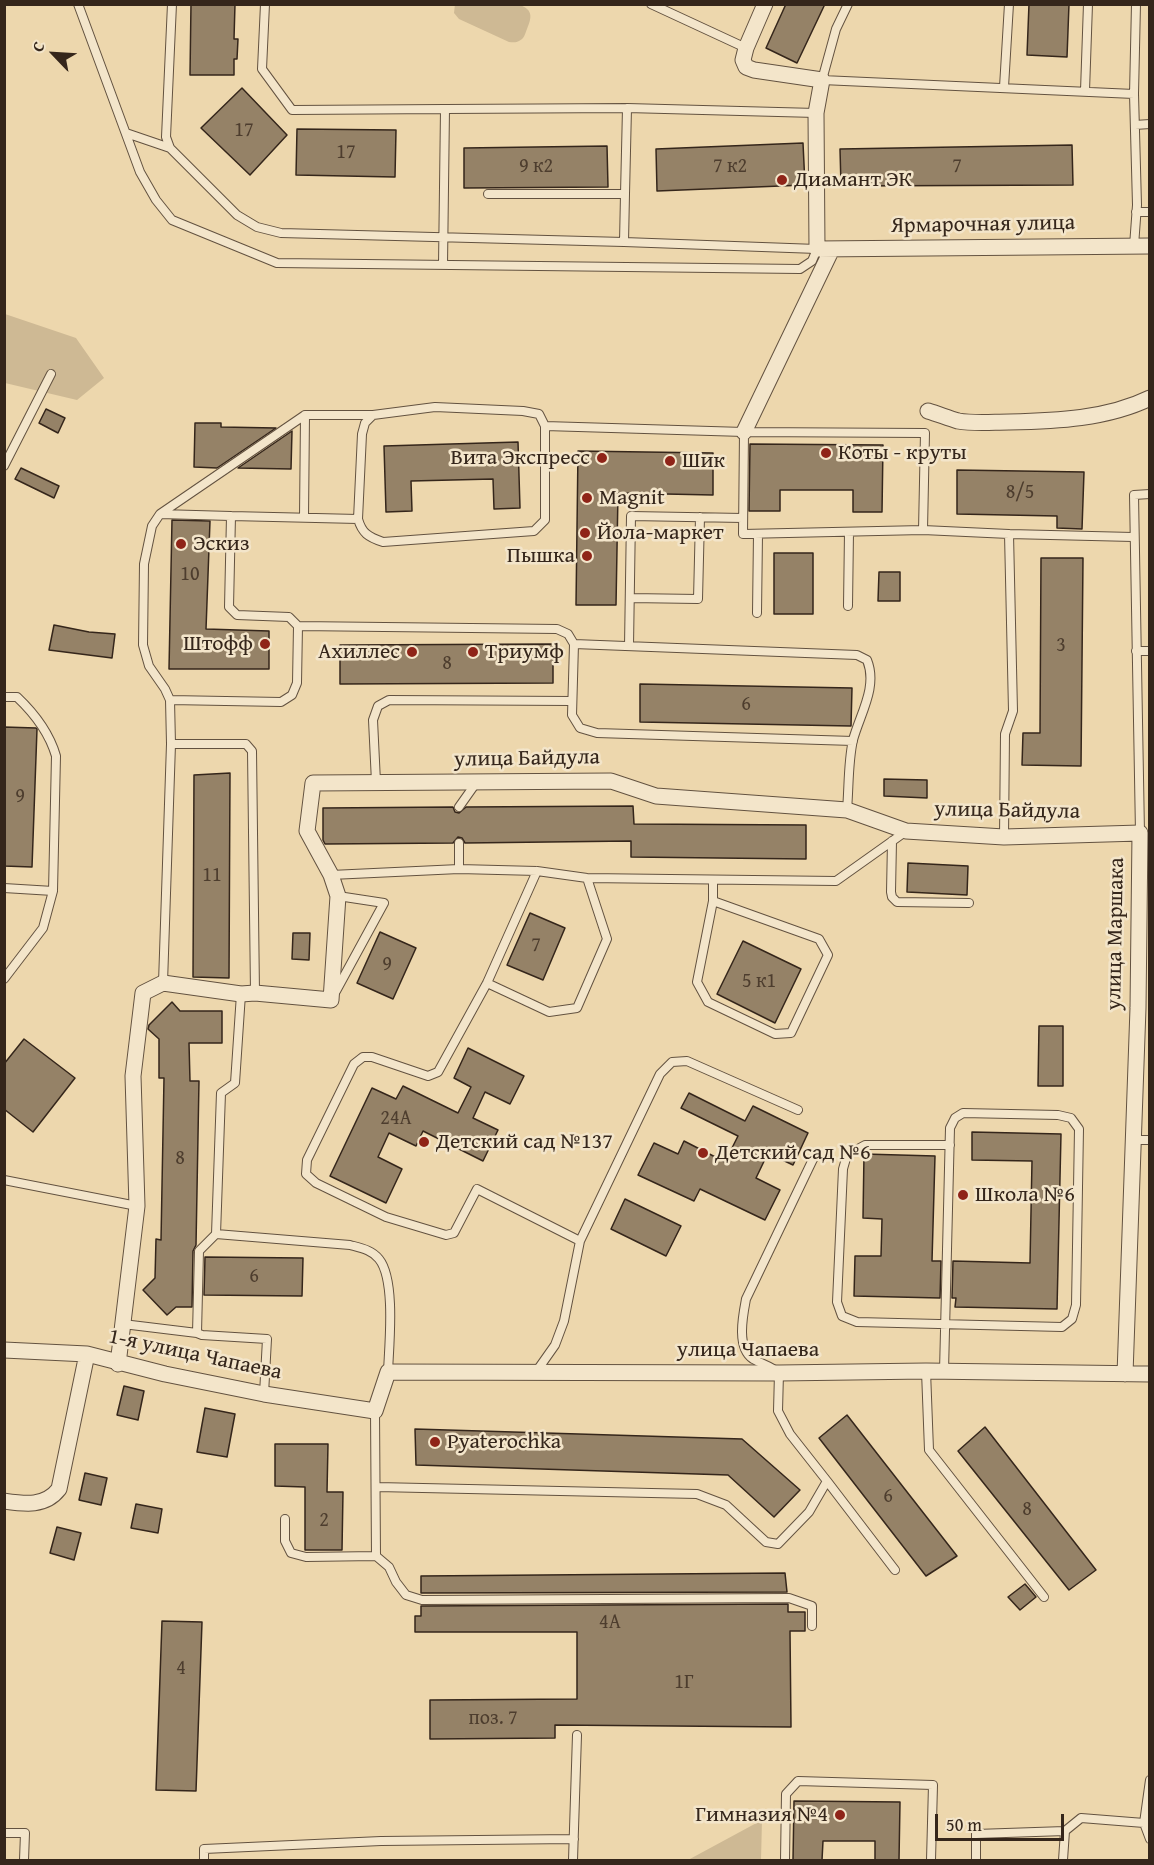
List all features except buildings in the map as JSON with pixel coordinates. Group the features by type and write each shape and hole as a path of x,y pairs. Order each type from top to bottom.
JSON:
{"street":[{"path":"744,432 824,249 816,113 822,80 746,67 743,60 746,48 765,4"},
{"path":"1142,246 1149,260"},
{"name":"Ярмарочная улица","path":"824,249 1142,246"},
{"path":"928,411 959,421 975,423 1032,421 1076,418 1114,411 1149,398"},
{"name":"улица Байдула","path":"331,1000 338,896 331,875 308,831 313,783 611,781 656,796 847,810 906,831 1004,837 1140,833"},
{"name":"улица Маршака","path":"1125,1374 1133,1140 1143,1008 1140,833"},
{"path":"118,1364 137,1206 133,1076 142,993 163,983 331,1000"},
{"name":"1-я улица Чапаева","path":"4,1350 87,1354 118,1364 264,1394 375,1411"},
{"path":"4,1501 28,1504 52,1498 59,1489 87,1354"},
{"name":"улица Чапаева","path":"388,1372 944,1371 1149,1374"},
{"path":"375,1411 388,1372"}],"lane":[{"path":"78,4 144,180 156,200 172,220 277,262 800,269 824,249"},
{"path":"172,4 166,137 170,148 237,215 257,227 281,233 824,249"},
{"path":"265,4 262,69 292,111 627,108 816,113"},
{"path":"651,4 746,48"},
{"path":"848,4 836,29 822,80 1134,94"},
{"path":"1004,87 1009,4"},
{"path":"1085,91 1088,4"},
{"path":"1136,4 1134,94 1136,212 1142,246"},
{"path":"624,242 627,108"},
{"path":"442,265 445,109"},
{"path":"1135,125 1149,124"},
{"path":"126,133 170,148"},
{"path":"488,194 625,194"},
{"path":"1136,212 1149,212"},
{"path":"4,466 51,374"},
{"path":"163,983 171,744 170,700 149,666 143,645 144,564 152,526 160,514 305,415 373,415 435,407 523,411 538,414 545,426 545,520 534,531 382,542 370,538 362,530 358,519 362,434 365,423 373,415"},
{"path":"304,518 305,415"},
{"path":"545,426 744,432 925,433 923,530"},
{"path":"744,432 743,534 923,530 1133,537"},
{"name":"улица Маршака","path":"1140,833 1134,495 1149,494"},
{"path":"160,514 358,519"},
{"path":"231,516 229,607 237,615 289,617 298,626 557,629 568,634 574,644 572,714 580,728 597,733 853,741"},
{"path":"629,646 631,516 743,518"},
{"path":"630,598 698,599 700,518"},
{"path":"848,606 849,532"},
{"path":"757,613 758,534"},
{"path":"1004,837 1005,734 1014,711 1009,534"},
{"path":"170,700 281,702 292,694 297,683 298,626"},
{"path":"574,644 857,655 867,660 872,671 869,696 853,741 847,810"},
{"path":"1136,651 1149,651"},
{"path":"4,697 17,697 31,710 50,737 56,756 53,891 43,928 4,979"},
{"path":"376,782 373,720 378,706 389,700 572,700"},
{"path":"171,744 246,744 252,751 248,993 235,1083 221,1093 216,1234 199,1251 197,1333"},
{"path":"459,807 476,783"},
{"path":"331,875 459,869 537,871 587,878 836,881 906,831"},
{"path":"892,841 891,892 897,902 969,903"},
{"path":"459,843 459,869"},
{"path":"537,871 487,983 438,1071 428,1076 372,1057 363,1057 354,1064 306,1160 306,1174 316,1184 386,1217 446,1235 454,1233 477,1189 580,1241"},
{"path":"487,983 549,1012 577,1008 607,939 587,878"},
{"path":"713,880 713,901 697,982 708,1002 775,1034 791,1033 828,955 819,939 713,901"},
{"path":"4,888 53,891"},
{"path":"331,1000 384,903 338,896"},
{"path":"535,1373 555,1345 564,1321 580,1241 660,1074 672,1062 687,1061 798,1110"},
{"path":"944,1371 944,1324 951,1128 955,1118 963,1113 1058,1115 1071,1118 1079,1130 1076,1305 1072,1319 1062,1327 944,1324 857,1322 842,1316 837,1302 843,1170 847,1155 864,1145 950,1146"},
{"path":"1133,1140 1149,1140"},
{"path":"815,1155 746,1299 741,1321 744,1349 751,1358 772,1367 779,1373 778,1411 790,1434 895,1569"},
{"path":"4,1180 137,1206"},
{"path":"216,1234 350,1245 367,1250 379,1258 386,1272 387,1283 390,1321 388,1372"},
{"path":"123,1324 202,1335 267,1340 264,1394"},
{"path":"926,1371 929,1450 1044,1597"},
{"path":"375,1411 376,1556"},
{"path":"376,1487 697,1494 726,1505 766,1542 777,1544 809,1512 827,1481"},
{"path":"285,1519 285,1541 291,1553 306,1557 376,1556 389,1568 406,1595 422,1600 789,1598 812,1606 812,1626"},
{"path":"573,1860 577,1736"},
{"path":"1149,1780 1144,1822 1149,1839"},
{"path":"785,1860 786,1794 798,1781 933,1785 931,1860"},
{"path":"976,1860 976,1834 1065,1831 1081,1818 1144,1822"},
{"path":"1063,1860 1065,1831"},
{"path":"4,1833 25,1833 24,1860"},
{"path":"204,1860 204,1848 381,1841 574,1839"}],"shaded area":[{"path":"455,4 520,5 529,12 530,21 522,39 509,42 459,19 454,13"},
{"path":"5,314 76,338 104,378 77,400 5,383"},
{"path":"762,1820 761,1860 688,1860"}],"place":[{"name":"Диамант ЭК","path":"782,180"},
{"name":"Коты - круты","path":"826,453"},
{"name":"Вита Экспресс","path":"602,458"},
{"name":"Шик","path":"670,461"},
{"name":"Magnit","path":"587,498"},
{"name":"Йола-маркет","path":"585,533"},
{"name":"Эскиз","path":"181,544"},
{"name":"Пышка","path":"587,556"},
{"name":"Штофф","path":"265,644"},
{"name":"Ахиллес","path":"412,652"},
{"name":"Триумф","path":"473,652"},
{"name":"Детский сад №137","path":"424,1142"},
{"name":"Детский сад №6","path":"703,1153"},
{"name":"Школа №6","path":"963,1195"},
{"name":"Pyaterochka","path":"435,1442"},
{"name":"Гимназия №4","path":"840,1815"}]}
